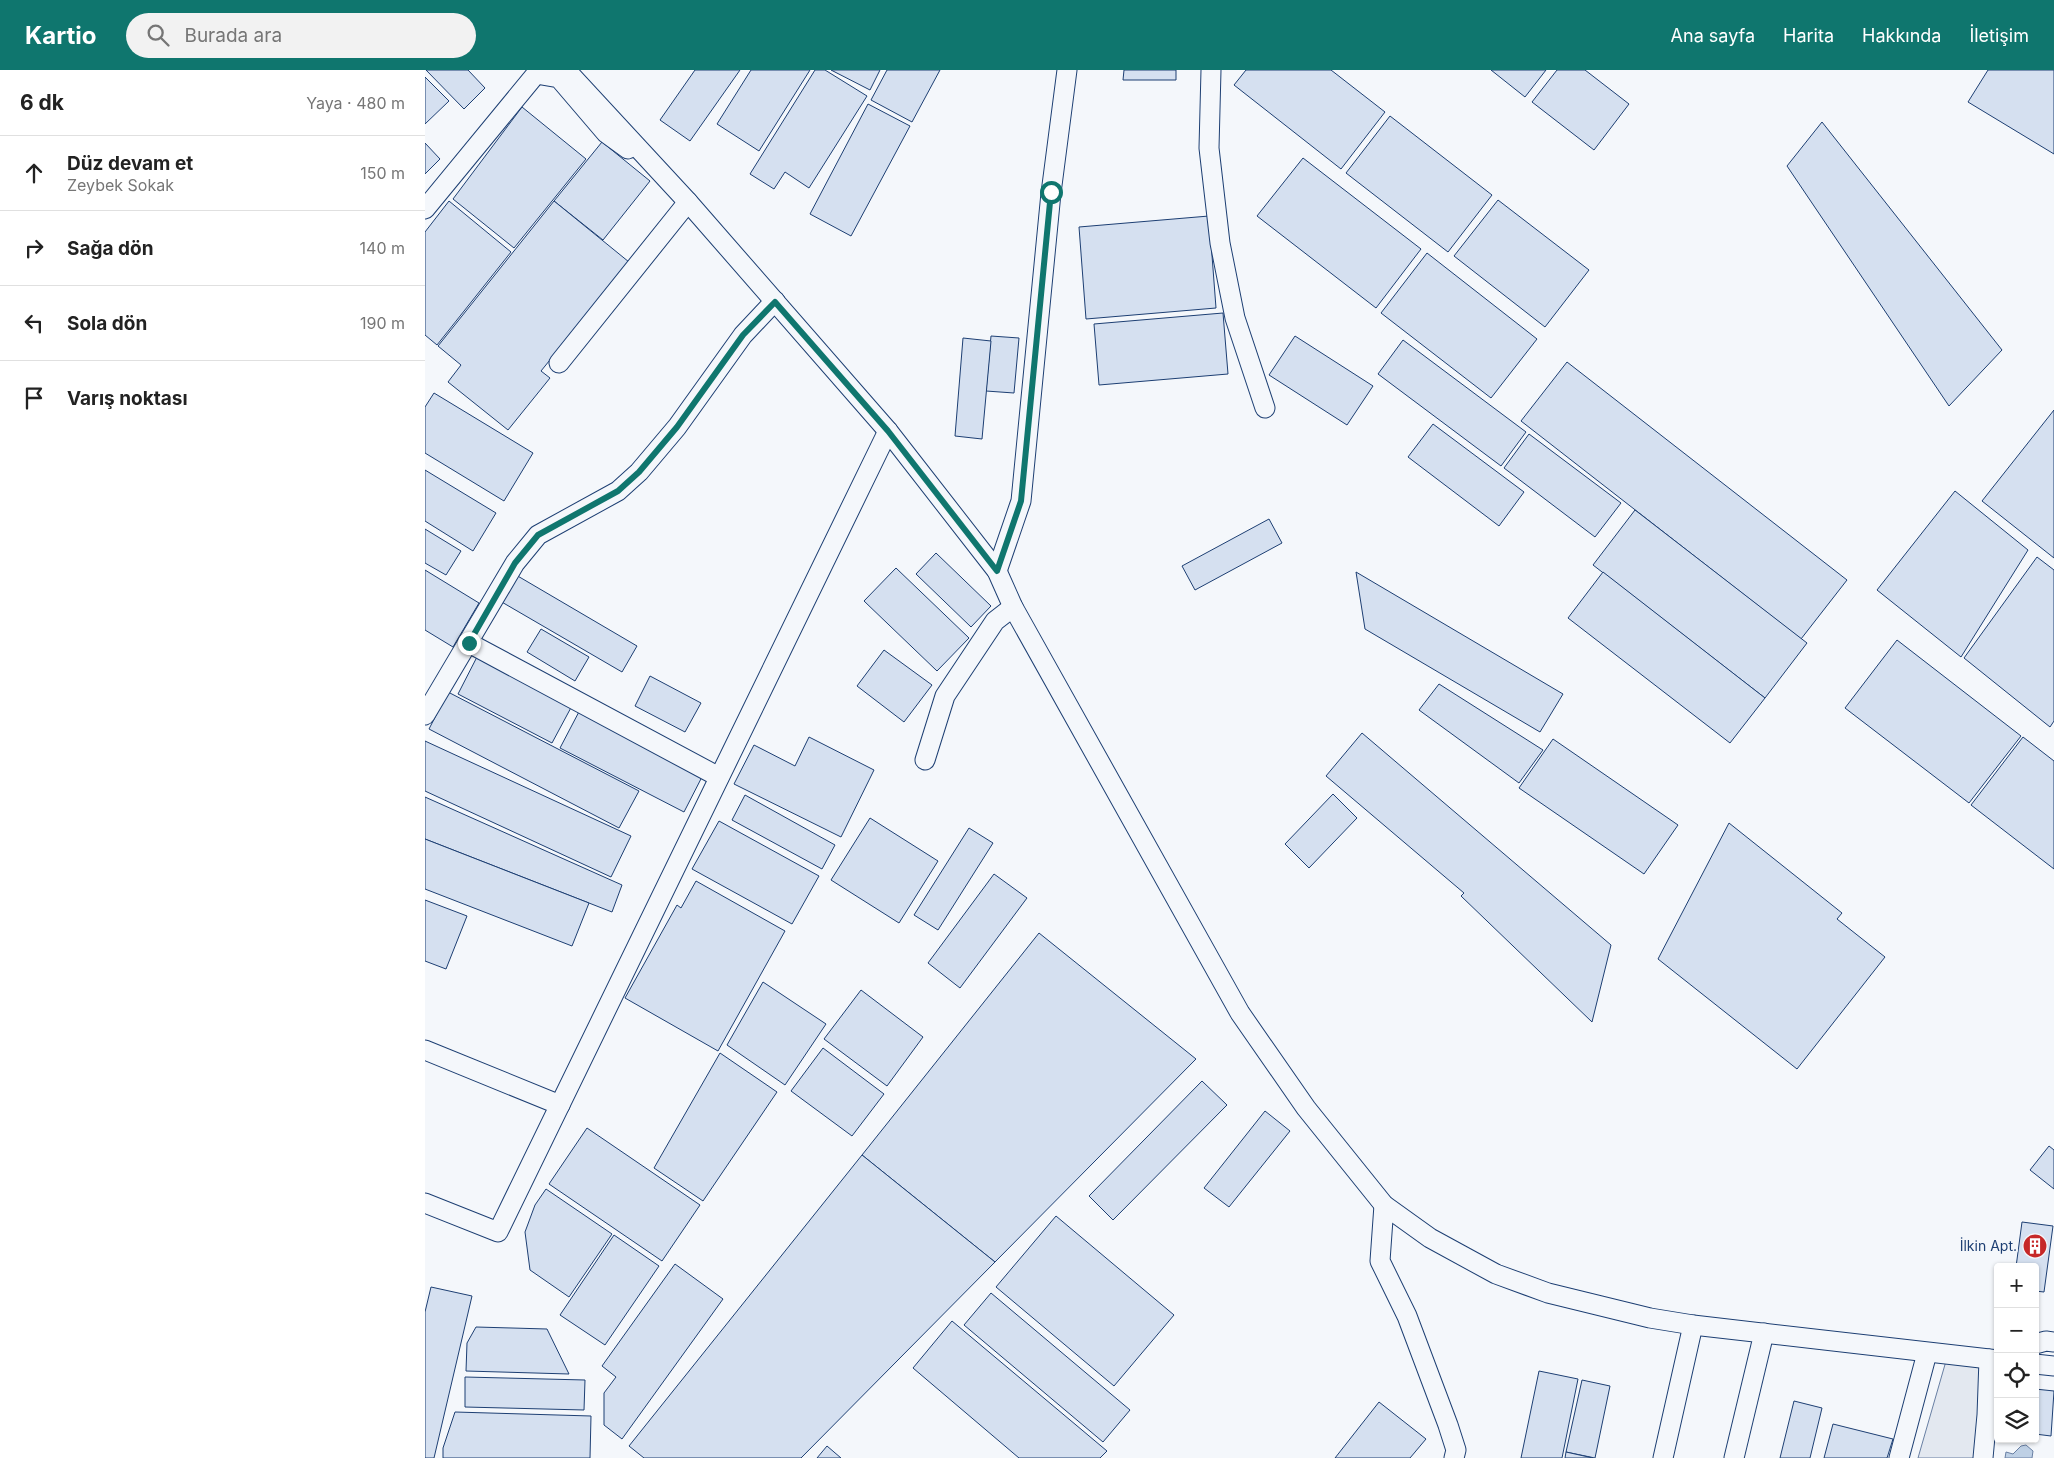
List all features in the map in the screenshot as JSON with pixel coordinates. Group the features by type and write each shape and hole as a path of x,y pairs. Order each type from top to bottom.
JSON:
{"street":[{"path":"566,70 688,202 888,431 997,571 1013,607 1240,1013 1305,1108 1384,1205 1430,1238 1496,1274 1548,1293 1650,1318 1693,1325 1927,1353 1994,1358"},
{"path":"997,571 1021,501 1051,192 1067,70"},
{"path":"1211,70 1209,148 1220,243 1235,318 1265,408"},
{"path":"425,209 537,74 559,78 606,133 654,166"},
{"path":"559,363 688,202"},
{"path":"425,715 515,563 538,535 618,491 639,472 677,427 743,335 775,302"},
{"path":"425,1203 498,1232 888,431"},
{"path":"925,760 945,696 995,621 1013,607"},
{"path":"469,643 719,777"},
{"path":"425,1050 560,1105"},
{"path":"1384,1205 1380,1261 1407,1316 1456,1450 1454,1458"},
{"path":"1663,1458 1693,1325"},
{"path":"1733,1458 1764,1333"},
{"path":"2039,1343 2054,1342"},
{"path":"1899,1458 1927,1353"},
{"path":"2039,1364 2054,1366"},
{"path":"1983,1458 1994,1365"}],"shaded area":[{"path":"1946,1361 1983,1368 1975,1458 1918,1458"}],"water":[{"path":"2026,1445 2033,1451 2032,1458 2005,1458 2006,1452 2013,1454 2021,1446"}],"building":[{"path":"426,70 468,70 485,88 464,109"},
{"path":"695,70 740,70 690,141 660,120"},
{"path":"751,70 810,70 759,151 717,124"},
{"path":"815,70 825,70 867,96 809,188 785,172 774,189 750,174"},
{"path":"831,70 880,70 870,90"},
{"path":"887,70 940,70 912,122 871,100"},
{"path":"1124,70 1176,70 1176,80 1123,80"},
{"path":"1246,70 1331,70 1385,112 1341,169 1234,85"},
{"path":"1491,70 1546,70 1525,97"},
{"path":"1557,70 1585,70 1629,104 1594,150 1532,102"},
{"path":"1988,70 2054,70 2054,154 1968,102"},
{"path":"425,77 449,101 425,124"},
{"path":"868,104 910,126 851,236 810,214"},
{"path":"522,107 586,159 514,248 453,199"},
{"path":"1390,116 1492,195 1448,252 1346,173"},
{"path":"1822,122 2002,350 1949,406 1787,166"},
{"path":"602,142 650,181 603,240 554,201"},
{"path":"425,143 440,159 425,174"},
{"path":"1303,158 1421,249 1376,308 1257,216"},
{"path":"1498,200 1589,270 1545,327 1454,256"},
{"path":"449,201 511,252 437,345 425,335 425,232"},
{"path":"554,201 629,262 541,371 550,378 508,430 448,382 461,365 438,346"},
{"path":"1209,216 1216,308 1086,319 1079,227"},
{"path":"1427,253 1537,339 1491,398 1381,313"},
{"path":"1223,313 1228,374 1099,385 1094,324"},
{"path":"991,336 1019,338 1014,393 986,391"},
{"path":"1295,336 1373,386 1347,425 1269,375"},
{"path":"963,338 991,341 982,439 955,436"},
{"path":"1403,340 1526,432 1501,466 1378,374"},
{"path":"1567,362 1847,580 1801,639 1521,421"},
{"path":"434,393 533,453 504,501 425,453 425,407"},
{"path":"2054,410 2054,558 1982,501"},
{"path":"1433,424 1524,492 1499,526 1408,457"},
{"path":"1529,434 1621,503 1595,537 1504,468"},
{"path":"425,470 496,513 473,551 425,521"},
{"path":"1955,491 2028,550 1961,657 1877,590"},
{"path":"1635,510 1807,643 1765,698 1593,565"},
{"path":"1269,519 1282,543 1195,590 1182,566"},
{"path":"425,529 461,551 446,575 425,563"},
{"path":"936,553 991,606 971,627 916,574"},
{"path":"2037,557 2054,570 2054,721 2050,727 1964,658"},
{"path":"896,568 969,638 937,671 864,601"},
{"path":"425,570 479,603 453,647 425,630"},
{"path":"1356,572 1563,694 1540,732 1365,629"},
{"path":"1603,572 1765,698 1730,743 1568,618"},
{"path":"516,575 637,646 622,672 500,601"},
{"path":"541,629 589,657 575,681 527,652"},
{"path":"1897,640 2021,736 1969,803 1845,708"},
{"path":"884,650 932,685 904,722 857,686"},
{"path":"479,653 574,702 552,743 458,694"},
{"path":"650,676 701,703 685,732 635,706"},
{"path":"1439,684 1543,750 1519,783 1419,710"},
{"path":"448,692 639,791 619,828 429,729"},
{"path":"582,706 705,771 684,812 560,748"},
{"path":"1362,733 1611,945 1592,1022 1461,896 1464,893 1326,776"},
{"path":"809,737 874,770 841,837 734,784 754,745 795,766"},
{"path":"2023,737 2054,761 2054,869 1971,805"},
{"path":"1553,739 1678,825 1644,874 1519,788"},
{"path":"425,741 631,836 611,877 425,791"},
{"path":"1333,794 1357,818 1309,868 1285,844"},
{"path":"745,795 835,845 822,869 732,820"},
{"path":"425,797 622,885 612,912 425,839"},
{"path":"870,818 938,861 899,923 831,880"},
{"path":"719,821 819,876 792,924 692,869"},
{"path":"1729,823 1842,913 1837,919 1885,957 1797,1069 1658,959"},
{"path":"969,828 993,843 938,930 914,915"},
{"path":"425,839 589,903 572,946 425,889"},
{"path":"994,874 1027,898 960,988 928,963"},
{"path":"696,881 785,931 718,1051 625,998 677,905 681,908"},
{"path":"425,900 467,916 446,969 425,961"},
{"path":"1039,933 1196,1059 995,1262 862,1155"},
{"path":"763,982 826,1024 785,1085 727,1045"},
{"path":"861,990 923,1037 887,1086 824,1039"},
{"path":"823,1048 884,1094 852,1136 791,1091"},
{"path":"720,1053 777,1092 703,1201 654,1168"},
{"path":"1202,1081 1227,1105 1113,1220 1089,1196"},
{"path":"1265,1111 1290,1131 1229,1207 1204,1188"},
{"path":"587,1128 700,1205 662,1261 549,1184"},
{"path":"2049,1146 2054,1150 2054,1189 2030,1170"},
{"path":"862,1155 995,1262 801,1458 644,1458 629,1446"},
{"path":"546,1189 612,1234 569,1297 530,1270 525,1232 535,1205"},
{"path":"1056,1216 1174,1315 1114,1386 996,1287"},
{"name":"İlkin Apt.","path":"2022,1222 2053,1226 2044,1292 2039,1291 2039,1263 2017,1263"},
{"path":"614,1235 659,1266 605,1345 560,1315"},
{"path":"675,1264 723,1299 622,1439 604,1425 604,1393 616,1377 602,1366"},
{"path":"431,1287 472,1296 434,1458 425,1458 425,1312"},
{"path":"991,1293 1130,1410 1103,1442 964,1325"},
{"path":"952,1321 1107,1451 1100,1458 1019,1458 913,1368"},
{"path":"476,1327 547,1329 569,1374 466,1371 467,1343"},
{"path":"1539,1371 1578,1379 1562,1458 1521,1458"},
{"path":"465,1377 585,1380 584,1410 465,1407"},
{"path":"1582,1380 1610,1386 1595,1458 1566,1452"},
{"path":"2039,1389 2054,1391 2051,1436 2039,1434"},
{"path":"1794,1401 1822,1408 1810,1458 1780,1458"},
{"path":"1379,1402 1426,1439 1410,1458 1335,1458"},
{"path":"455,1412 591,1416 590,1458 443,1458 443,1448"},
{"path":"1833,1424 1893,1439 1887,1458 1824,1458"},
{"path":"827,1446 841,1458 817,1458"},
{"path":"1566,1452 1593,1458 1565,1458"}],"place":[{"name":"İlkin Apt.","path":"2035,1246"}],"route":[{"path":"469,643 515,563 538,535 618,491 639,472 677,427 743,335 775,302 888,431 935,488 997,571 1021,501 1051,192"}]}
